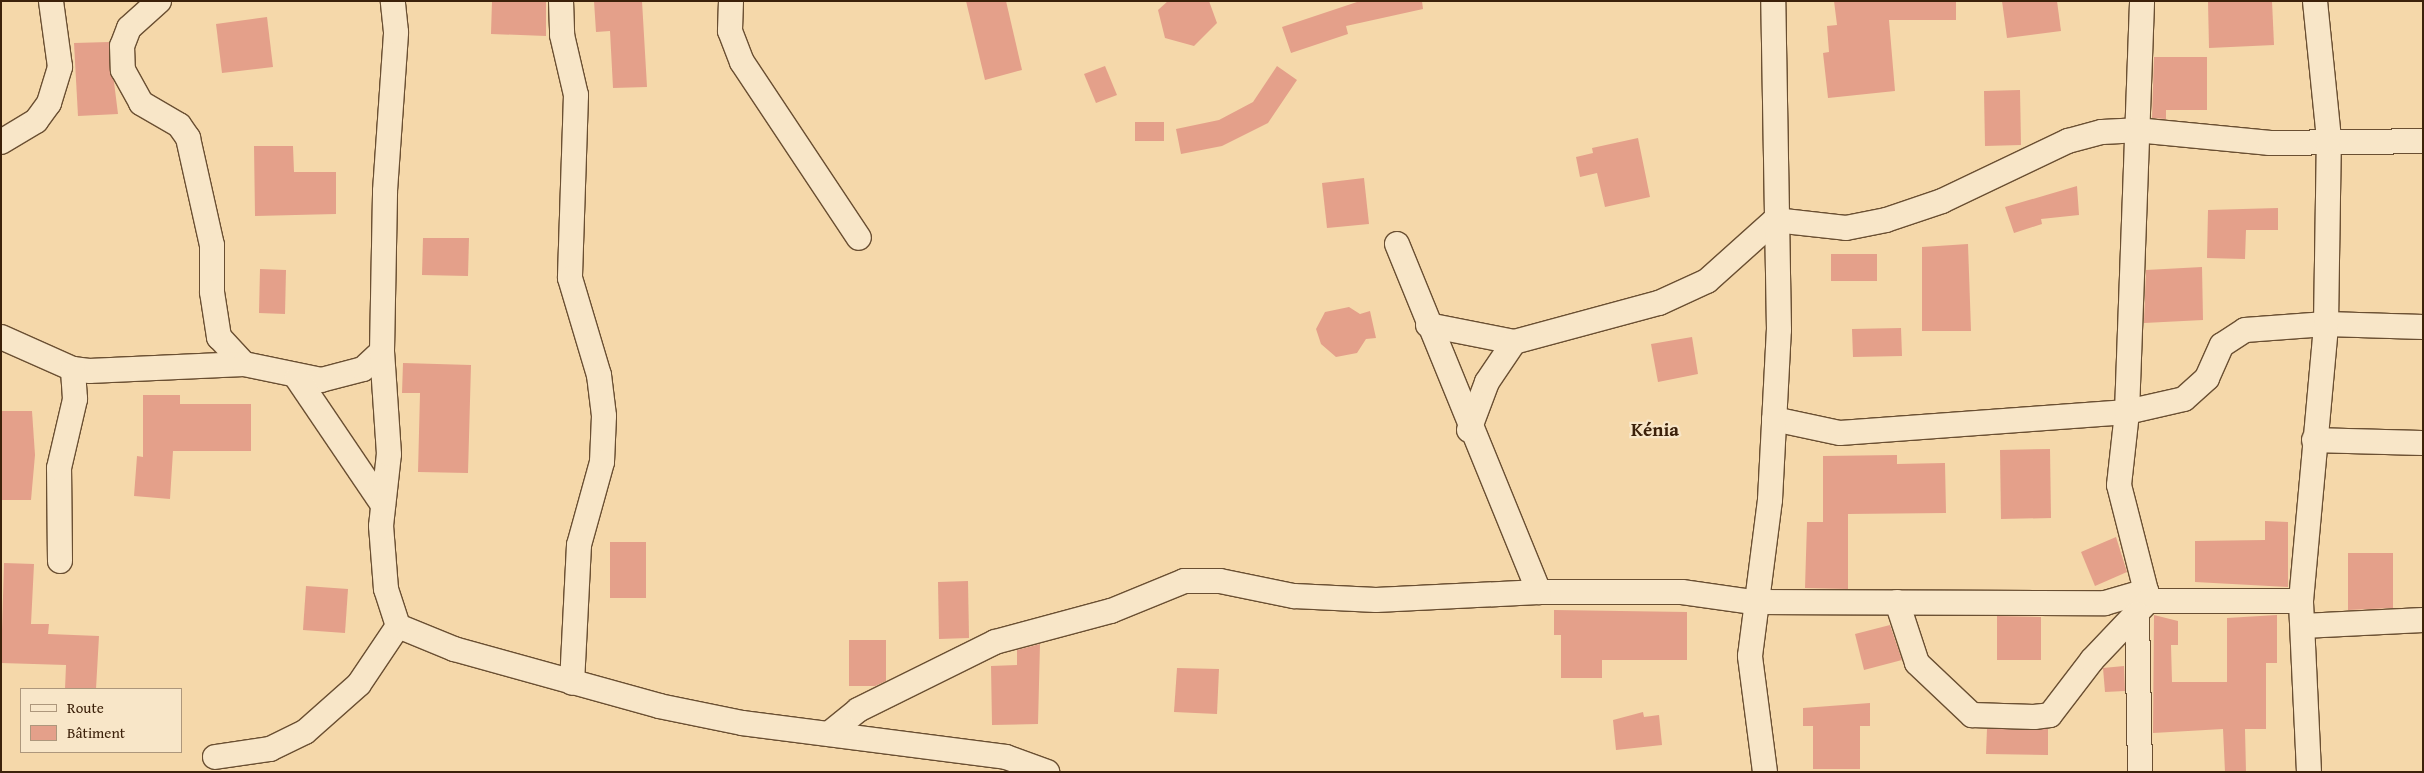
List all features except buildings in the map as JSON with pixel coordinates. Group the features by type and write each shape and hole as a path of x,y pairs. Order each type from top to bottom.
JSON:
{"street":[{"path":"1,142 36,121 49,103 60,67 51,1"},
{"path":"159,1 129,28 122,46 123,70 141,103 179,125 188,138 212,245 212,292 220,336 244,364"},
{"path":"393,1 396,32 385,192 382,351 388,454 382,505 381,557 391,612 398,626 454,650 572,683 742,724 832,732 1006,757 1047,772"},
{"path":"561,1 562,35 576,95 570,278 599,375 604,416 602,462 578,545 572,683"},
{"path":"731,1 730,31 742,62 859,238"},
{"path":"1765,772 1750,656 1753,602 1770,500 1779,330 1775,220 1773,1"},
{"path":"832,732 858,710 994,642 1111,611 1184,581 1220,581 1294,596 1376,600 1539,592 1682,592 1753,602 2105,604 2146,591 2119,485 2127,412 2142,1"},
{"path":"2309,772 2303,626 2300,600 2326,324 2329,139 2315,1"},
{"path":"1775,220 1846,228 1886,220 1942,201 2068,141 2102,132 2136,130 2270,143 2329,139 2423,141"},
{"path":"1428,325 1514,342 1683,296 1732,261 1775,220"},
{"path":"1397,244 1469,430 1539,592"},
{"path":"1774,419 1840,433 2127,412 2184,399 2207,378 2222,345 2234,334 2326,324 2423,327"},
{"path":"1,337 73,369 244,364 297,378 341,378 363,369 382,351"},
{"path":"1469,430 1487,382 1514,342"},
{"path":"60,561 60,468 75,400 73,369"},
{"path":"297,378 382,505"},
{"path":"2314,440 2423,443"},
{"path":"1896,602 1917,663 1972,715 2050,715 2092,660 2137,614 2148,600 2300,600"},
{"path":"2137,614 2140,772"},
{"path":"2303,626 2423,620"},
{"path":"215,757 270,749 305,732 358,684 398,626"}],"district":[{"name":"Kénia","path":"1655,430"}]}
